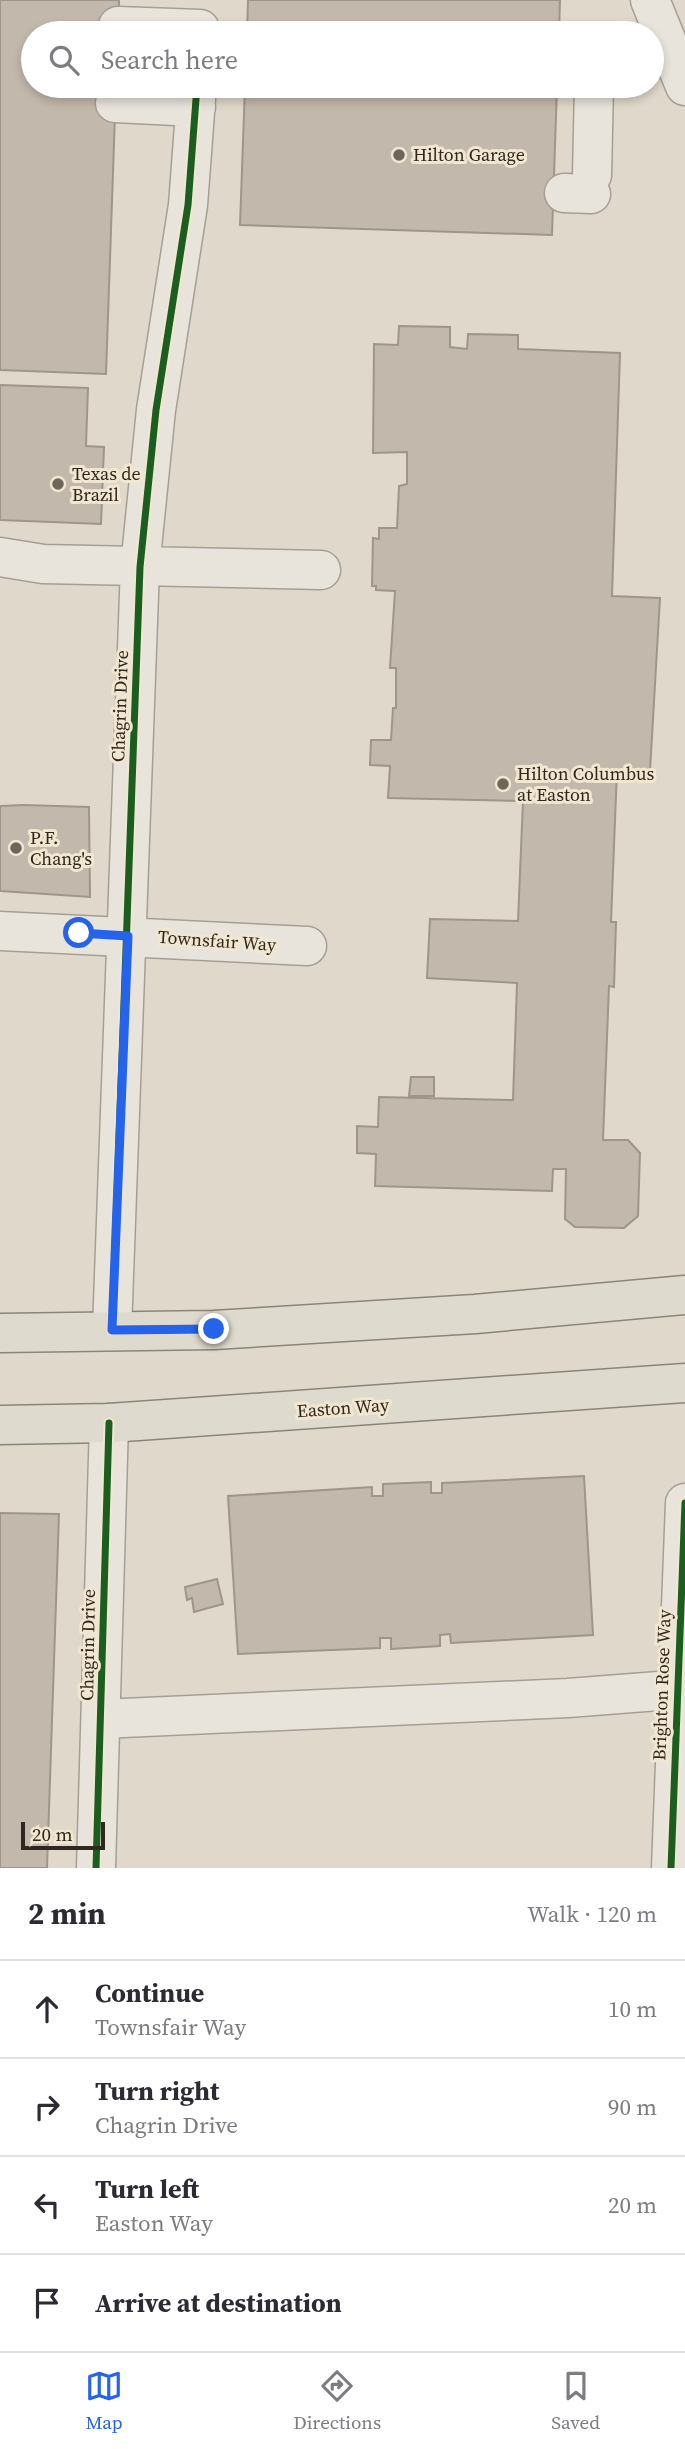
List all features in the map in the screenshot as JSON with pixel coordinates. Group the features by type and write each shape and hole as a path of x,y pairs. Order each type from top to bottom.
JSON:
{"main road":[{"path":"0,1332 214,1329 475,1314 685,1295"},
{"name":"Easton Way","path":"0,1424 109,1423 685,1383"}],"street":[{"path":"650,0 659,21"},
{"path":"664,34 685,86"},
{"path":"116,103 174,98"},
{"name":"Chagrin Drive","path":"112,1330 140,567 156,410 188,205 197,98"},
{"path":"582,187 593,98"},
{"path":"0,557 43,564 321,570"},
{"name":"Townsfair Way","path":"0,930 307,946"},
{"name":"Chagrin Drive","path":"96,1868 109,1423"},
{"name":"Brighton Rose Way","path":"671,1868 681,1689 685,1503"},
{"path":"102,1719 568,1698 681,1689"}],"building":[{"path":"0,0 119,0 118,21 21,21 21,98 116,98 106,374 0,370"},
{"path":"248,0 560,0 559,21 247,21"},
{"name":"Hilton Garage","path":"245,98 557,98 552,235 240,225"},
{"name":"Hilton Columbus at Easton","path":"399,326 450,327 450,347 467,349 468,334 518,335 518,349 620,353 612,596 660,598 650,771 617,770 611,922 616,922 614,987 609,986 603,1140 628,1140 640,1153 638,1216 624,1228 575,1227 565,1219 566,1169 553,1169 552,1191 375,1186 376,1154 357,1153 357,1126 378,1127 379,1097 513,1100 517,983 427,978 430,919 518,921 523,801 388,798 390,766 370,765 371,740 391,740 393,708 396,708 396,668 390,668 395,591 376,590 376,586 372,586 373,538 379,539 379,528 397,528 399,486 407,484 407,452 373,453 374,344 398,345"},
{"path":"0,385 88,388 86,446 104,447 101,524 0,520"},
{"path":"0,806 89,807 90,897 0,891"},
{"path":"411,1077 434,1077 434,1096 409,1096"},
{"path":"584,1476 593,1635 451,1643 450,1634 440,1635 440,1646 391,1649 391,1638 380,1638 380,1648 238,1654 228,1496 372,1487 372,1496 383,1496 383,1484 431,1482 431,1493 442,1493 442,1483"},
{"path":"0,1513 59,1514 47,1868 0,1868"},
{"path":"217,1579 223,1604 194,1612 192,1598 187,1600 185,1587"}],"cycle path":[{"path":"112,1330 140,567 156,410 188,205 196,98"},
{"path":"96,1868 109,1423"},
{"path":"671,1868 685,1503"}],"place":[{"name":"Hilton Garage","path":"399,155"},
{"name":"Texas de Brazil","path":"58,484"},
{"name":"Hilton Columbus at Easton","path":"503,784"},
{"name":"P.F. Chang's","path":"16,848"}],"route":[{"path":"79,933 128,936 112,1330 214,1329"}]}
